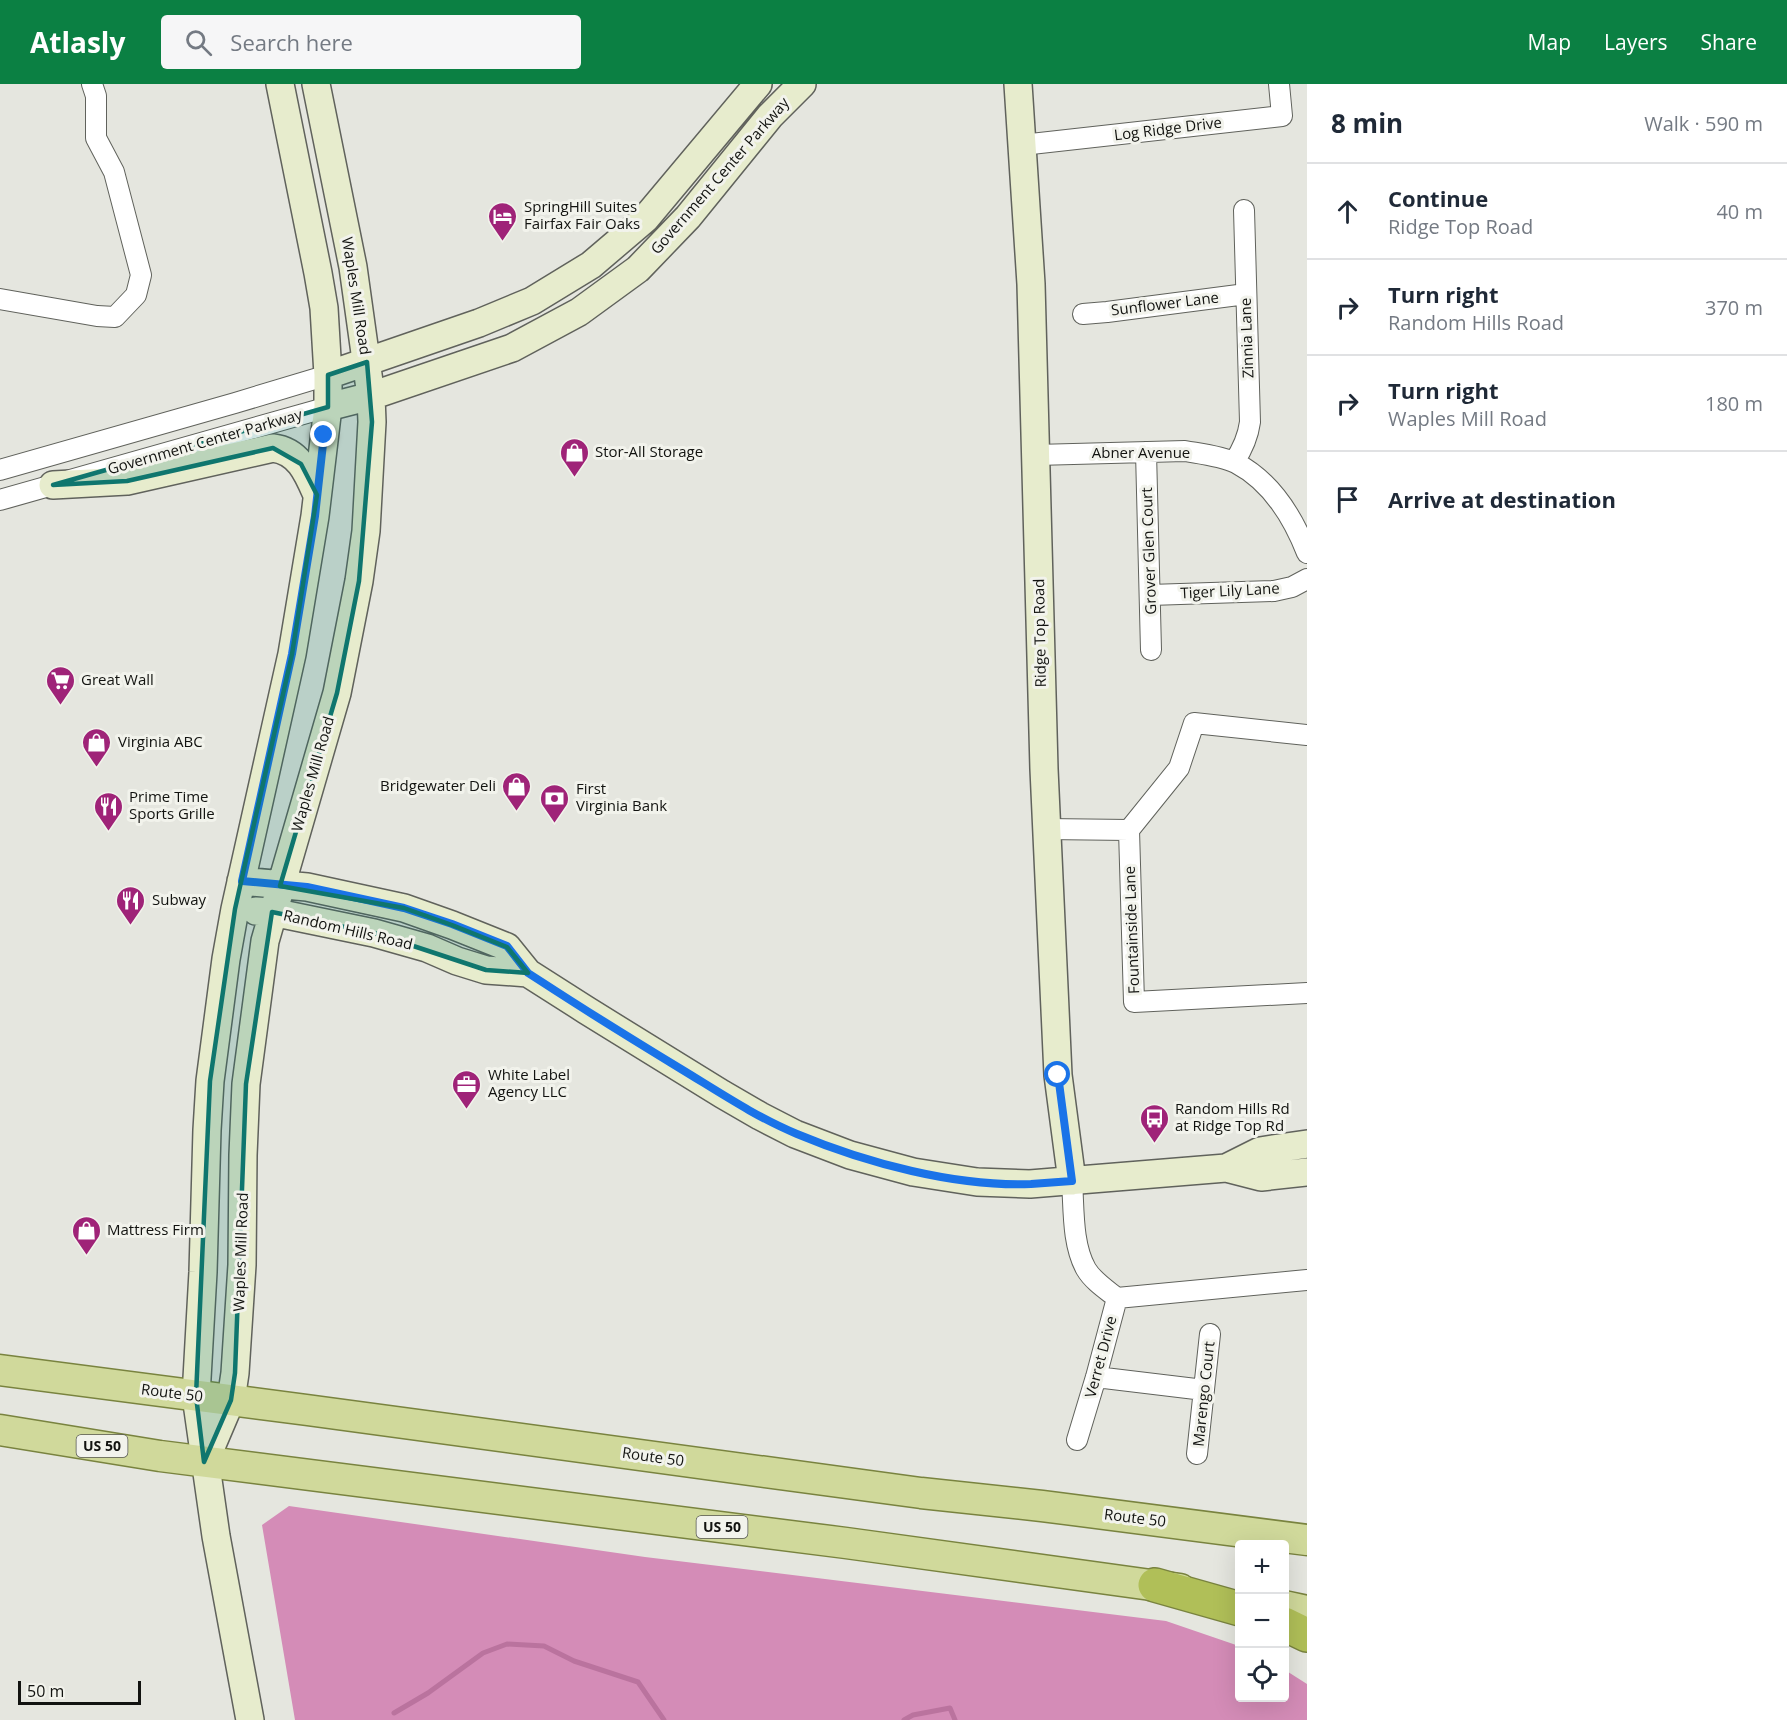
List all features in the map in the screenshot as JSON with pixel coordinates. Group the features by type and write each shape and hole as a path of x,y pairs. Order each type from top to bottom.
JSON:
{"highway":[{"path":"1155,1585 1235,1608"},
{"path":"1289,1626 1307,1635"}],"main road":[{"name":"Route 50","path":"0,1370 909,1492 1042,1506 1307,1540"},
{"name":"US 50","path":"0,1430 204,1462 846,1543 1155,1585 1235,1598"},
{"path":"1289,1607 1307,1611"}],"street":[{"path":"0,299 115,317 136,295 141,275 114,172 96,138 96,96 92,84"},
{"path":"250,1720 220,1562 196,1396 210,1082 226,959 292,654 307,568 327,407 328,375 324,308 280,84"},
{"name":"Waples Mill Road","path":"204,1462 231,1400 235,1373 242,1265 246,1084 265,941 337,693 366,531 372,422 371,396 353,267 316,84"},
{"name":"Government Center Parkway","path":"0,470 328,375 479,323 532,301 591,266 645,219 758,84"},
{"name":"Government Center Parkway","path":"0,500 371,396 512,348 579,312 638,269 688,217 770,116 802,84"},
{"name":"Ridge Top Road","path":"1018,84 1030,284 1046,829 1058,1075 1072,1181"},
{"name":"Log Ridge Drive","path":"1022,145 1282,116 1278,84"},
{"name":"Zinnia Lane","path":"1234,462 1242,451 1250,422 1244,210"},
{"name":"Sunflower Lane","path":"1083,314 1246,294"},
{"path":"53,485 127,481 273,448 282,449 301,464 310,477 317,495"},
{"name":"Abner Avenue","path":"1035,455 1185,451 1234,462 1262,483 1282,503 1307,553"},
{"name":"Grover Glen Court","path":"1146,452 1151,650"},
{"name":"Tiger Lily Lane","path":"1150,595 1274,591 1292,587 1307,579"},
{"path":"1046,829 1129,830 1179,768 1194,723 1307,735"},
{"name":"Fountainside Lane","path":"1129,830 1134,1002 1307,993"},
{"name":"Random Hills Road","path":"242,881 307,887 404,908 507,946 528,973 595,1016 760,1116 795,1134 850,1155 913,1172 977,1182 1030,1184 1226,1168 1261,1177 1307,1172"},
{"name":"Random Hills Road","path":"235,909 272,912 374,933 427,948 486,970 528,973"},
{"name":"Random Hills Road","path":"1226,1168 1260,1151 1307,1144"},
{"name":"Verret Drive","path":"1072,1181 1077,1247 1086,1270 1117,1298 1077,1440"},
{"path":"1117,1298 1307,1280"},
{"name":"Marengo Court","path":"1197,1454 1210,1334"},
{"path":"1096,1377 1204,1390"}],"highlighted area":[{"path":"367,362 372,422 359,581 337,693 280,886 404,908 507,947 528,973 486,970 374,933 272,912 246,1084 235,1373 231,1400 204,1462 196,1396 210,1081 235,909 292,654 317,495 301,464 273,448 127,481 53,485 328,407 328,375"}],"shaded area":[{"path":"289,1506 645,1557 1166,1621 1235,1645 1235,1702 1289,1702 1289,1673 1307,1684 1307,1720 295,1720 262,1525"}],"waterway":[{"path":"394,1713 428,1693 483,1653 507,1644 544,1646 574,1661 638,1682 664,1720"},
{"path":"904,1720 913,1715 950,1708 955,1720"}],"place":[{"name":"SpringHill Suites Fairfax Fair Oaks","path":"503,242"},
{"name":"Stor-All Storage","path":"574,478"},
{"name":"Great Wall","path":"60,706"},
{"name":"Virginia ABC","path":"97,768"},
{"name":"Bridgewater Deli","path":"517,812"},
{"name":"First Virginia Bank","path":"555,824"},
{"name":"Prime Time Sports Grille","path":"108,832"},
{"name":"Subway","path":"131,926"},
{"name":"White Label Agency LLC","path":"467,1110"},
{"name":"Random Hills Rd at Ridge Top Rd","path":"1154,1144"},
{"name":"Mattress Firm","path":"86,1256"}],"route":[{"path":"324,435 315,516 292,654 242,881 307,887 404,908 507,946 528,973 760,1116 795,1134 850,1155 913,1172 977,1182 1030,1184 1072,1181 1058,1075"}]}
